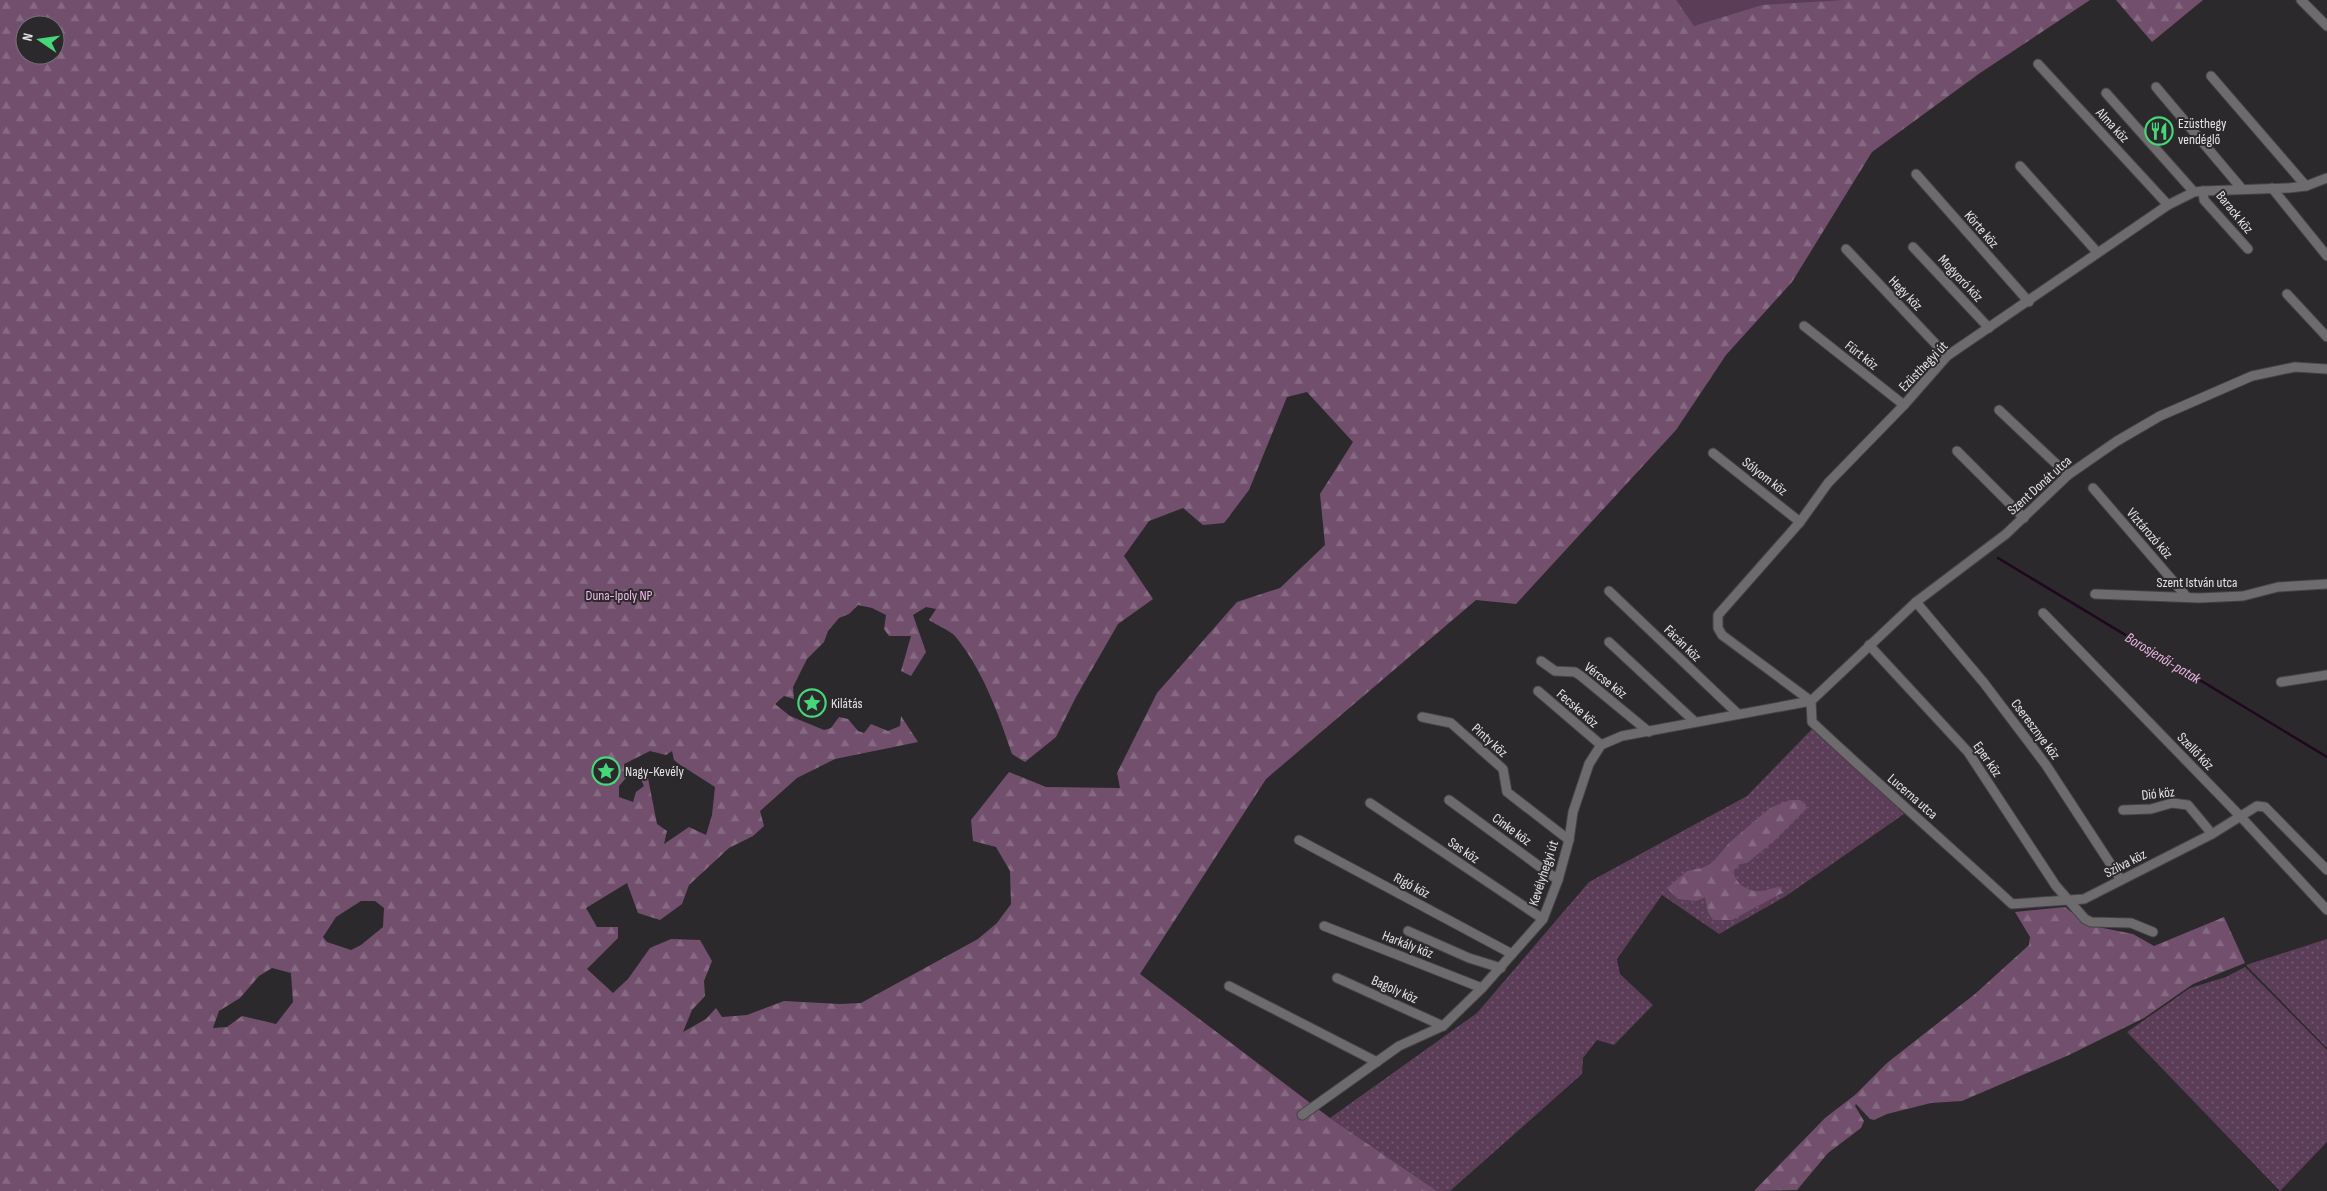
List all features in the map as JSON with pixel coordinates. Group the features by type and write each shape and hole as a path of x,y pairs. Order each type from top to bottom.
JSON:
{"street":[{"path":"2302,0 2327,26"},
{"name":"Alma köz","path":"2038,64 2168,205"},
{"path":"2210,76 2306,186"},
{"path":"2156,87 2242,189"},
{"name":"Barack köz","path":"2106,93 2198,191 2248,249"},
{"path":"2020,166 2097,252"},
{"name":"Körte köz","path":"1916,174 2029,302"},
{"name":"Ezüsthegyi út","path":"1811,701 1722,635 1717,621 1723,608 1800,522 1828,483 1904,405 1947,356 2029,302 2097,252 2168,205 2198,191 2306,186 2327,178"},
{"path":"2272,188 2327,256"},
{"name":"Mogyoró köz","path":"1913,247 1989,328"},
{"name":"Hegy köz","path":"1846,249 1947,356"},
{"path":"2287,294 2327,337"},
{"name":"Fürt köz","path":"1804,326 1904,405"},
{"name":"Szent Donát utca","path":"1811,701 1916,602 2024,518 2068,475 2117,440 2160,416 2234,382 2281,368 2327,369"},
{"path":"1999,410 2068,475"},
{"path":"1957,451 2024,518"},
{"name":"Sólyom köz","path":"1713,453 1800,522"},
{"name":"Víztározó köz","path":"2093,488 2186,596"},
{"name":"Szent István utca","path":"2095,594 2199,598 2243,596 2278,587 2327,584"},
{"name":"Fácán köz","path":"1609,591 1738,714"},
{"name":"Cseresznye köz","path":"1916,602 1984,683 2046,765 2121,880"},
{"name":"Szellő köz","path":"2042,613 2241,817 2327,910"},
{"path":"1609,642 1695,722"},
{"name":"Eper köz","path":"1869,645 1968,752 2056,886 2085,919 2091,922 2131,923 2153,932"},
{"name":"Vércse köz","path":"1541,661 1555,671 1574,672 1582,676 1649,732"},
{"path":"2281,682 2327,675"},
{"name":"Fecske köz","path":"1538,691 1600,745"},
{"path":"1600,745 1622,736 1811,701"},
{"name":"Lucerna utca","path":"1811,701 1812,722 1861,769 1917,816 2012,904"},
{"name":"Pinty köz","path":"1422,716 1451,723 1503,769 1507,792 1569,840"},
{"name":"Kevélyhegyi út","path":"1302,1114 1399,1046 1443,1026 1501,968 1542,919 1558,880 1569,840 1573,812 1589,764 1600,745"},
{"name":"Cinke köz","path":"1448,800 1558,880"},
{"name":"Sas köz","path":"1370,803 1542,919"},
{"name":"Dió köz","path":"2123,810 2151,809 2172,803 2188,805 2212,834"},
{"name":"Szilva köz","path":"2012,904 2084,899 2212,834 2257,806 2265,807 2327,870"},
{"name":"Rigó köz","path":"1299,840 1512,954"},
{"name":"Harkály köz","path":"1324,926 1482,988"},
{"path":"1408,931 1469,958 1501,968"},
{"name":"Bagoly köz","path":"1336,978 1443,1026"},
{"path":"1229,986 1377,1062"}],"shaded area":[{"path":"1676,0 1844,0 1762,5 1694,26"},
{"path":"1813,728 1904,814 1786,896 1719,934 1662,895 1617,959 1620,974 1653,1005 1614,1045 1597,1040 1583,1058 1582,1074 1450,1191 1437,1191 1330,1118 1477,1013 1589,882 1747,796"},
{"path":"2327,939 2327,1048 2246,965"},
{"path":"2245,967 2327,1050 2327,1142 2280,1191 2127,1032 2190,988 2226,977"}],"green space":[{"name":"Duna-Ipoly NP","path":"0,0 2090,0 1980,73 1872,152 1792,282 1726,355 1676,430 1516,604 1476,600 1266,779 1140,974 1330,1118 1437,1191 0,1191","holes":["1307,392 1353,442 1320,494 1325,545 1280,588 1237,602 1157,693 1117,773 1120,788 1046,787 1009,772 971,820 973,841 996,847 1010,871 1011,904 997,923 978,939 861,1003 840,1004 784,1001 747,1015 722,1017 716,1008 706,1019 683,1032 692,1010 705,996 704,981 712,961 700,940 671,939 650,948 628,979 613,993 587,969 618,938 618,927 597,927 586,908 627,883 638,913 660,920 682,904 689,885 729,848 753,836 764,826 760,811 797,778 835,759 918,742 901,716 900,726 888,731 871,724 864,733 858,731 848,719 839,717 831,728 824,730 790,716 775,704 784,696 794,699 793,687 807,659 824,642 828,631 839,618 849,614 858,605 872,608 886,615 884,629 889,636 911,636 901,671 911,676 926,652 913,615 926,607 936,609 929,620 953,634 965,649 982,677 1012,754 1025,762 1056,737 1076,697 1118,624 1153,599 1124,556 1149,521 1183,508 1203,525 1224,523 1249,490 1287,397","650,751 666,755 672,751 674,760 715,787 712,815 706,835 689,827 664,844 667,831 657,824 646,768 638,768 631,776 641,779 644,786 636,792 633,802 619,797 619,786 626,778 624,764","361,901 375,901 384,908 383,927 361,945 351,950 327,942 323,937 336,917","272,968 291,973 293,1002 276,1024 242,1016 227,1027 213,1028 219,1011 240,998 259,976"]},
{"path":"2116,0 2203,0 2152,42"},
{"path":"1790,800 1800,800 1806,805 1806,809 1774,841 1747,863 1740,864 1734,870 1738,882 1750,890 1760,891 1781,887 1782,893 1732,920 1713,920 1708,912 1705,897 1696,901 1678,899 1667,888 1687,871 1702,868 1712,863 1729,843 1770,808"},
{"path":"2065,907 2088,925 2133,934 2154,946 2224,917 2245,963 2193,984 2144,1018 2069,1055 1962,1101 1931,1103 1887,1114 1874,1120 1870,1119 1856,1104 1855,1106 1864,1121 1861,1128 1828,1153 1797,1190 1754,1191 1825,1118 1855,1095 1887,1063 1975,994 2029,945 2030,937 2015,912"}],"waterway":[{"name":"Borosjenői-patak","path":"1998,558 2327,757"}],"place":[{"name":"Ezüsthegy vendéglő","path":"2159,131"},
{"name":"Kilátás","path":"812,703"},
{"name":"Nagy-Kevély","path":"606,771"}]}
